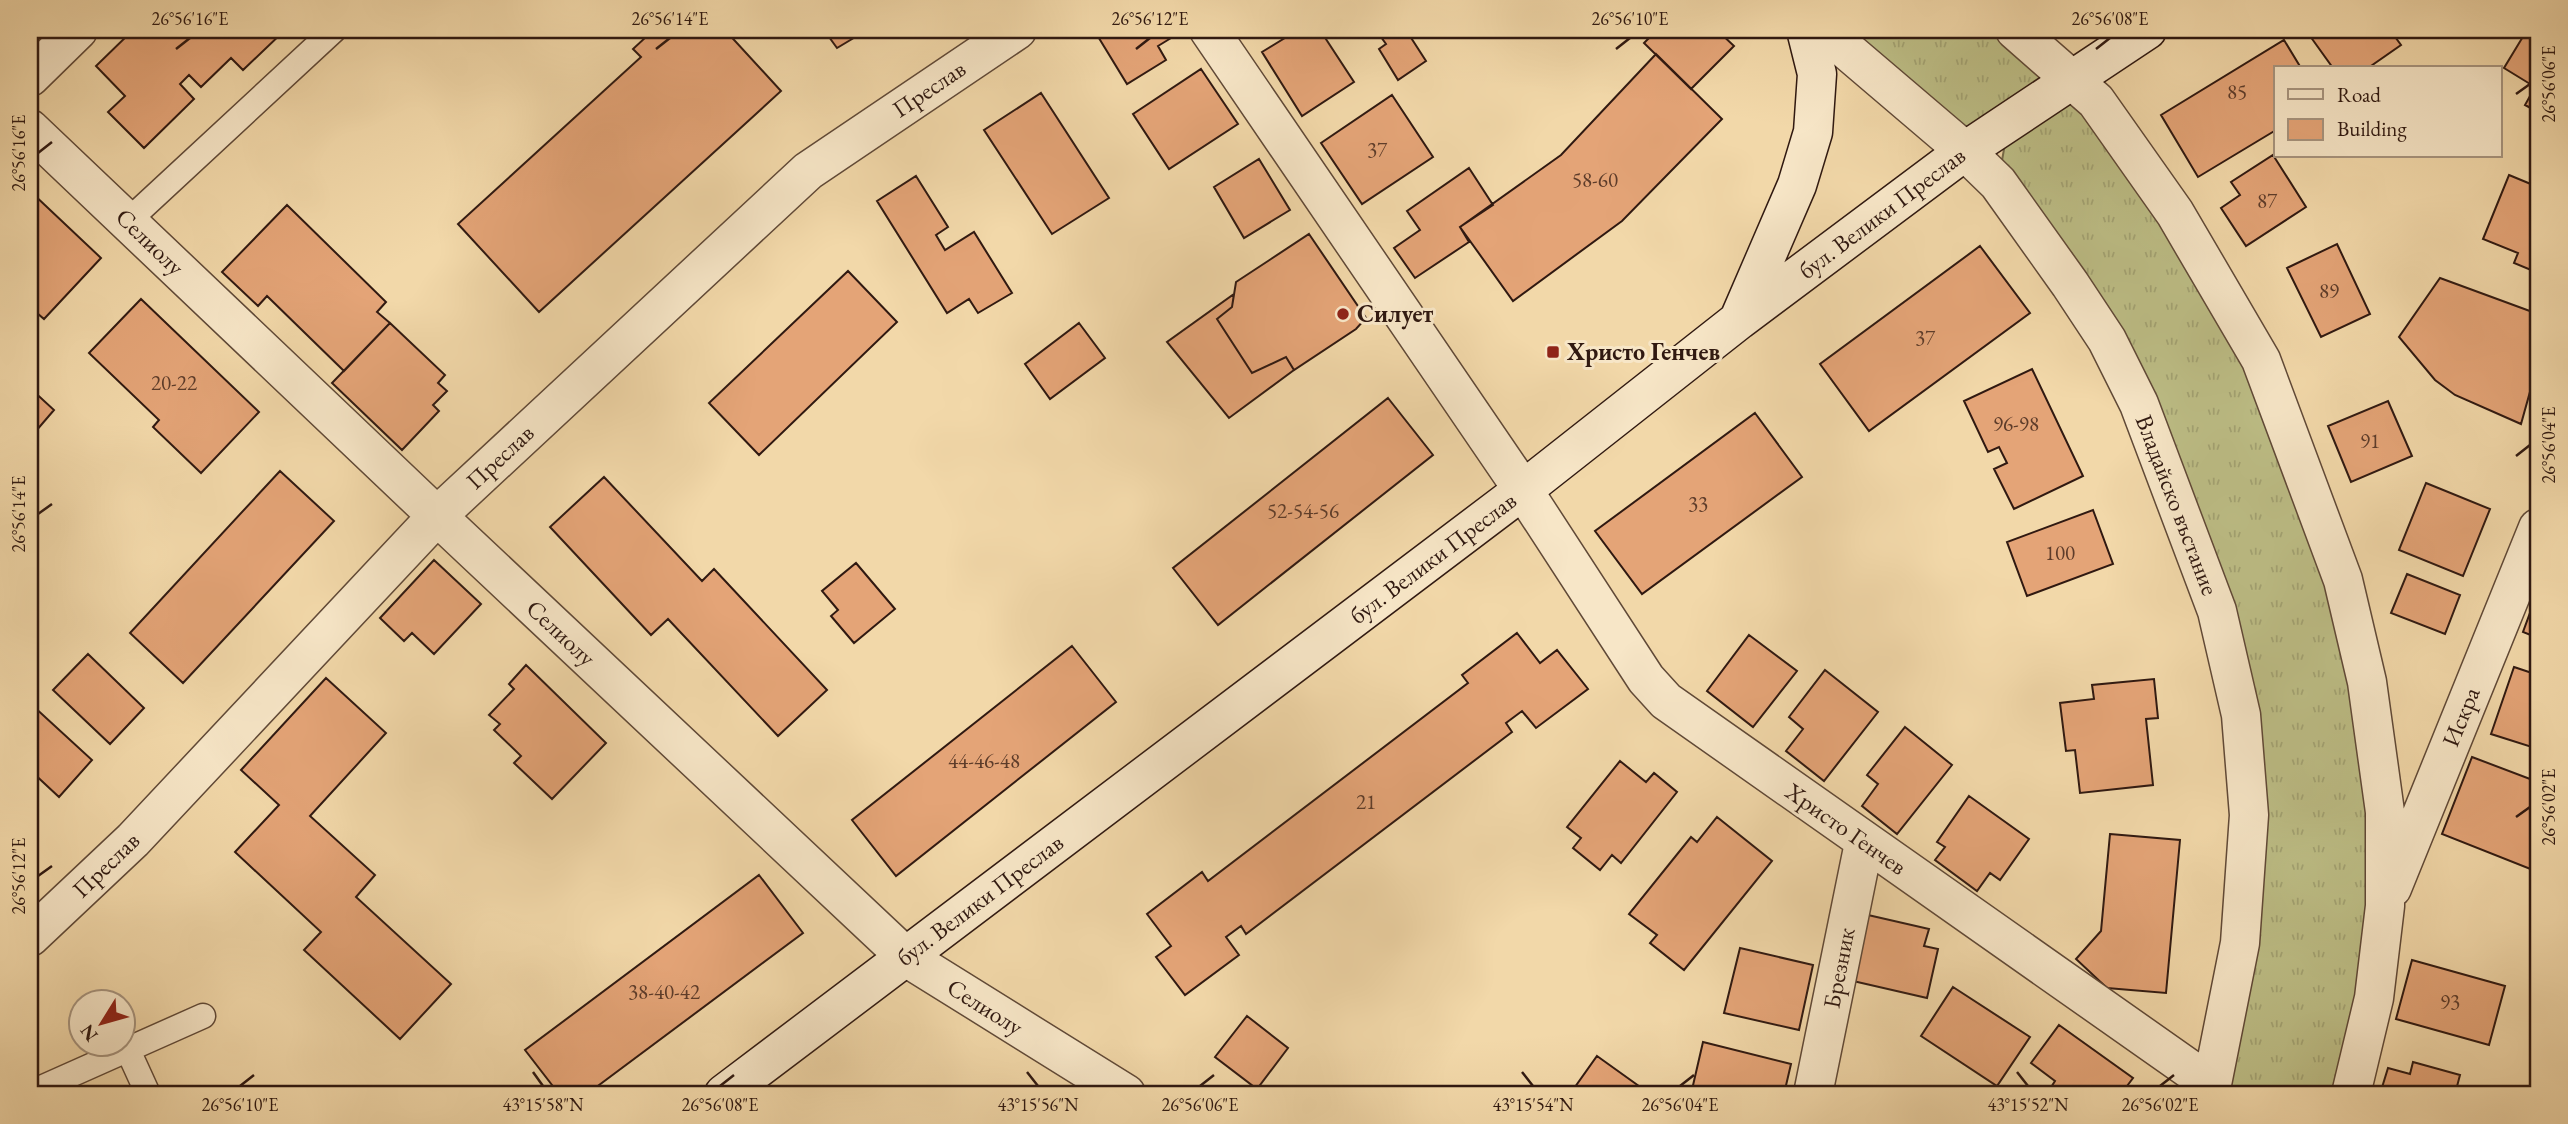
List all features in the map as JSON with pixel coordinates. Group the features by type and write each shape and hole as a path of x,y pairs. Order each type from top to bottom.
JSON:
{"street":[{"path":"30,77 78,30"},
{"name":"Преслав","path":"30,937 133,840 436,516 808,171 1017,30"},
{"name":"Христо Генчев","path":"1209,30 1523,490 1646,679 1666,701 2211,1089"},
{"path":"1739,320 1797,186 1812,132 1817,74 1806,30"},
{"name":"Владайско въстание","path":"1823,30 1965,151 1998,183 2107,340 2139,404 2217,611 2241,715 2249,815 2240,943 2211,1089"},
{"path":"2015,30 2096,101 2175,213 2261,360 2343,580 2367,682 2385,812 2385,906 2374,998 2351,1094"},
{"name":"бул. Велики Преслав","path":"724,1094 1523,490 1739,320 1965,151 2147,30"},
{"name":"Селиолу","path":"30,129 436,516 906,957 1125,1094"},
{"name":"Искра","path":"2385,906 2538,528"},
{"name":"Брезник","path":"1813,1094 1864,843"}],"lane":[{"path":"128,221 334,30"},
{"path":"136,1044 203,1016"},
{"path":"30,1093 105,1058"},
{"path":"132,1058 148,1094"}],"green space":[{"path":"1823,30 2015,30 2070,79 1965,151"},
{"path":"2096,101 2175,213 2343,580 2385,812 2351,1094 2210,1094 2241,715 2139,404 1998,183 2006,138 2047,107"}],"building":[{"path":"133,30 148,30 152,33 156,30 285,30 243,70 231,58 201,87 189,75 180,84 194,99 144,148 108,112 125,96 96,66"},
{"path":"640,30 725,30 781,91 539,312 458,224 641,57 633,49 646,37"},
{"path":"824,30 867,30 837,48"},
{"path":"1094,30 1173,30 1176,35 1158,46 1166,60 1127,84"},
{"path":"1298,30 1320,30 1354,82 1302,116 1262,52"},
{"path":"1376,30 1406,30 1426,61 1398,80 1379,49 1386,44"},
{"path":"1657,30 1717,30 1734,46 1691,89 1644,43"},
{"path":"2390,30 2401,45 2371,66 2332,66 2310,36 2316,31"},
{"path":"2527,30 2538,36 2538,112 2525,105 2535,87 2504,68"},
{"path":"2284,40 2300,66 2274,66 2274,131 2198,177 2161,115"},
{"path":"1656,54 1722,119 1622,221 1513,301 1460,227 1561,155"},
{"path":"1201,69 1238,124 1169,169 1133,114"},
{"path":"1041,93 1109,198 1052,234 984,130"},
{"path":"1392,95 1433,157 1362,204 1321,143"},
{"path":"2273,155 2306,207 2246,246 2221,208 2240,195 2231,182"},
{"path":"1259,159 1290,210 1244,238 1214,187"},
{"path":"1469,168 1493,205 1460,227 1469,242 1415,278 1394,248 1420,230 1407,211"},
{"path":"2509,175 2538,187 2538,258 2531,270 2514,263 2518,253 2483,239"},
{"path":"916,176 948,227 936,235 945,250 974,232 1012,293 978,313 969,299 947,313 877,201"},
{"path":"30,191 101,258 44,319 30,307"},
{"path":"287,205 386,302 377,312 390,323 344,371 267,296 258,306 222,272"},
{"path":"1309,234 1366,318 1356,329 1294,370 1286,357 1252,373 1217,319 1232,307 1236,282"},
{"path":"2337,244 2370,314 2321,337 2287,268"},
{"path":"1980,246 2030,313 1869,431 1820,364"},
{"path":"848,271 897,322 759,455 709,403"},
{"path":"2440,278 2538,314 2538,363 2521,424 2455,395 2435,380 2399,337"},
{"path":"1234,294 1232,307 1217,319 1252,373 1286,357 1294,370 1229,418 1167,342"},
{"path":"141,299 259,412 201,473 153,427 159,420 89,353"},
{"path":"390,323 445,375 438,383 447,391 433,405 439,411 402,450 332,383"},
{"path":"1079,323 1105,358 1050,399 1025,364"},
{"path":"2032,369 2083,476 2014,509 1994,469 2007,463 1999,447 1988,452 1964,401"},
{"path":"30,388 54,410 36,431 30,425"},
{"path":"1388,398 1433,455 1218,625 1173,568"},
{"path":"2388,401 2412,456 2351,482 2328,426"},
{"path":"1755,413 1802,477 1642,594 1595,531"},
{"path":"280,471 334,521 183,683 130,633"},
{"path":"604,477 702,581 714,569 827,690 778,736 668,619 651,635 550,527"},
{"path":"2426,483 2490,509 2463,576 2399,550"},
{"path":"2093,510 2113,564 2027,596 2007,542"},
{"path":"434,560 481,604 434,654 412,633 404,641 380,618"},
{"path":"856,563 895,609 854,643 831,616 838,610 822,591"},
{"path":"2407,574 2460,595 2445,634 2391,613"},
{"path":"2538,591 2538,638 2523,632"},
{"path":"1517,633 1540,663 1557,650 1588,689 1536,728 1522,711 1506,723 1512,732 1246,934 1241,926 1226,937 1239,955 1185,995 1156,957 1171,946 1147,914 1202,872 1208,881 1468,683 1462,675"},
{"path":"1749,635 1797,671 1753,727 1707,691"},
{"path":"1072,646 1116,702 896,876 852,820"},
{"path":"88,654 144,708 110,744 53,690"},
{"path":"526,665 606,743 552,799 514,763 521,756 494,730 500,724 489,715 514,689 509,684"},
{"path":"2514,667 2538,675 2538,749 2491,734"},
{"path":"1825,670 1878,712 1824,781 1786,751 1803,729 1789,717"},
{"path":"326,678 386,733 310,816 375,875 356,897 451,984 400,1039 304,950 321,932 235,852 279,805 241,770"},
{"path":"2154,679 2158,718 2146,719 2153,785 2080,793 2075,750 2066,751 2060,703 2094,699 2092,685"},
{"path":"32,705 92,760 59,797 30,770"},
{"path":"1905,727 1952,765 1897,834 1862,806 1878,784 1867,775"},
{"path":"2472,757 2538,782 2538,872 2442,834"},
{"path":"1620,761 1646,782 1654,773 1677,792 1621,863 1612,855 1600,870 1573,848 1581,838 1567,827"},
{"path":"1969,796 2029,839 2000,880 1990,873 1977,891 1935,860 1945,847 1937,842"},
{"path":"1717,817 1772,861 1684,970 1650,943 1657,935 1629,914 1691,837 1697,842"},
{"path":"2110,834 2180,840 2166,993 2107,988 2076,959 2101,931"},
{"path":"759,875 803,933 587,1094 559,1094 525,1050"},
{"path":"1868,915 1929,929 1924,946 1938,949 1927,998 1853,981"},
{"path":"1740,948 1813,965 1799,1030 1724,1013"},
{"path":"2412,960 2505,986 2489,1045 2396,1019"},
{"path":"1953,987 2030,1037 1997,1086 1921,1036"},
{"path":"1247,1016 1288,1048 1257,1089 1215,1057"},
{"path":"2059,1025 2133,1078 2121,1094 2048,1092 2055,1081 2031,1063"},
{"path":"1703,1042 1791,1064 1784,1094 1691,1094"},
{"path":"1597,1056 1650,1094 1570,1094"},
{"path":"2413,1062 2460,1075 2455,1094 2380,1094 2388,1068 2410,1074"}],"place":[{"name":"Силует","path":"1343,314"},
{"name":"Христо Генчев","path":"1553,352"}]}
